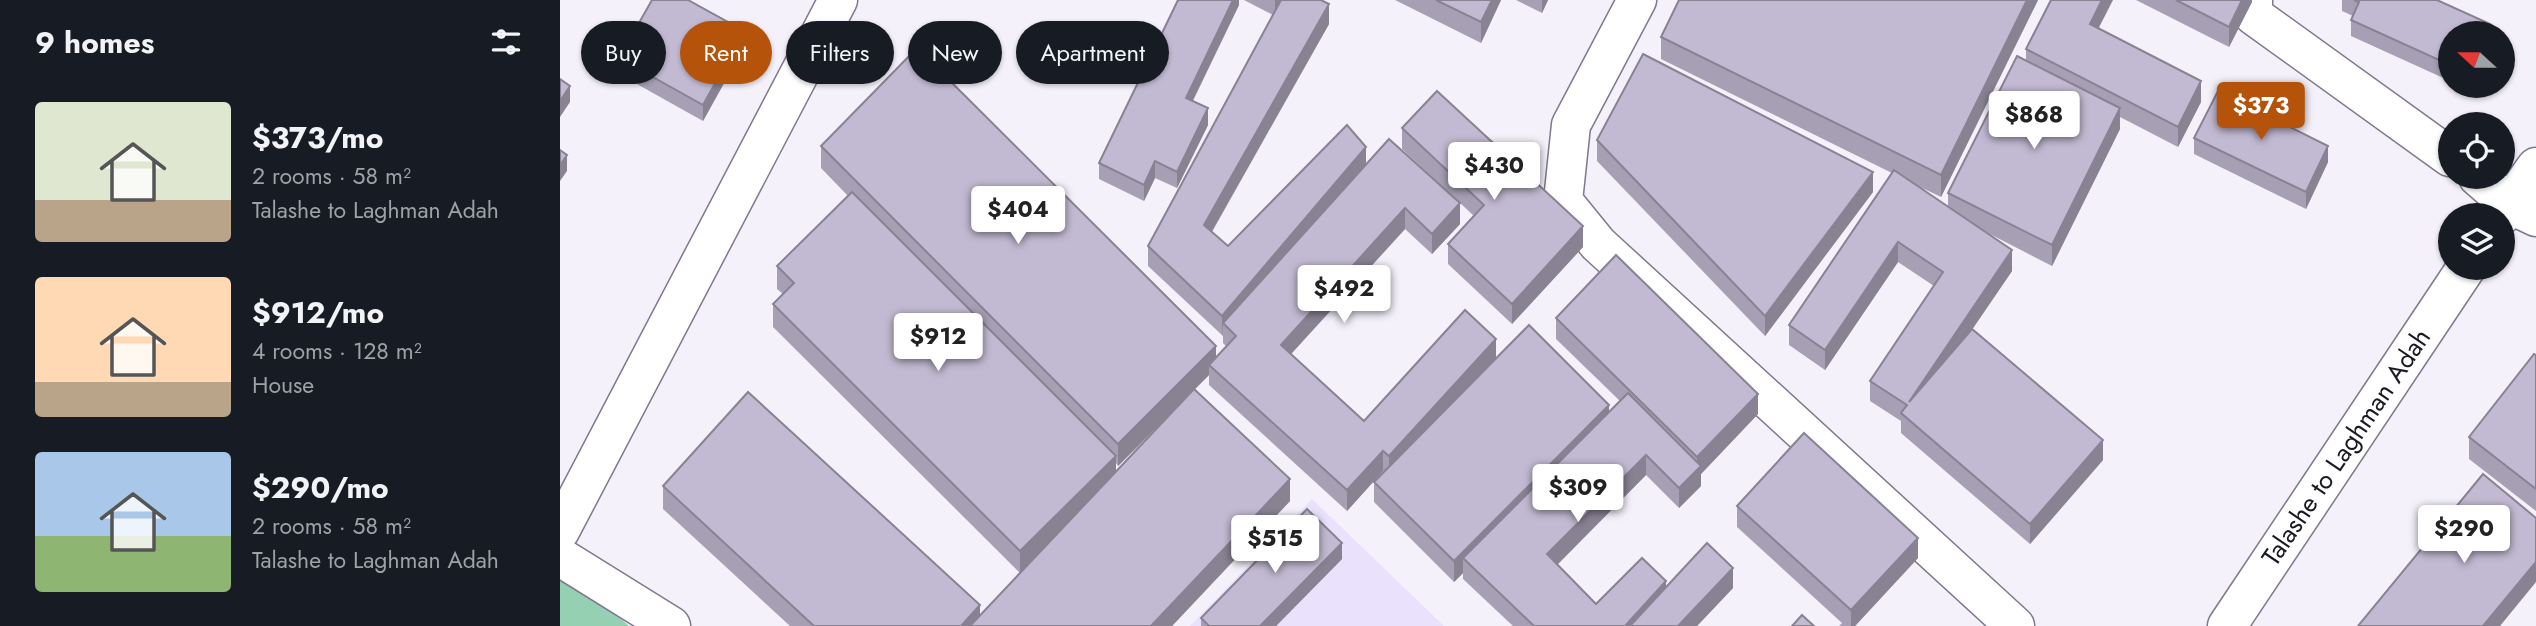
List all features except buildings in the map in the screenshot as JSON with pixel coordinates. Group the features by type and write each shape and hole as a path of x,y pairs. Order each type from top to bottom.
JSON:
{"street":[{"path":"560,531 838,0"},
{"path":"1637,0 1571,125 1563,201 1598,244 2015,626"},
{"path":"2253,0 2253,15 2438,148"},
{"path":"2491,189 2516,212 2536,167"},
{"name":"Talashe to Laghman Adah","path":"2227,626 2458,280"},
{"path":"560,557 671,626"}],"shaded area":[{"path":"1312,499 1444,626 1190,626"}],"green space":[{"path":"560,565 629,626 560,626"}]}
